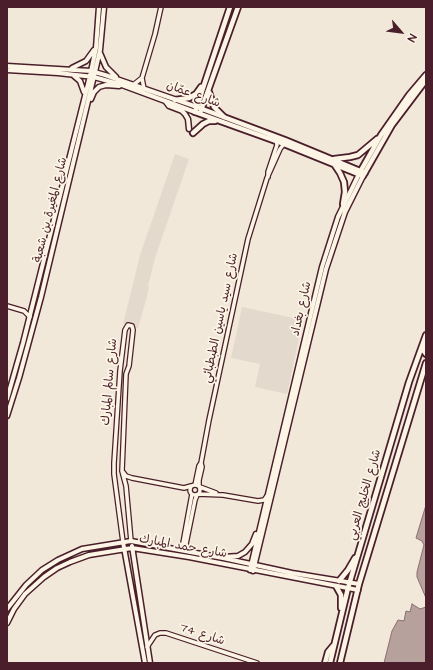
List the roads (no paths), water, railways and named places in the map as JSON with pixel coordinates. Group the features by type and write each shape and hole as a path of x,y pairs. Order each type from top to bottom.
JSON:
{"main road":[{"name":"شارع المغيرة بن شعبة","path":"98,49 99,7"},
{"name":"شارع المغيرة بن شعبة","path":"7,416 19,378 40,297 86,110 98,49 104,7"},
{"path":"196,110 230,7"},
{"path":"201,111 236,7"},
{"path":"85,94 80,81 70,72 83,63 98,49 106,67 119,80"},
{"path":"213,59 219,60"},
{"name":"شارع عمّان","path":"7,66 93,74 119,80 175,100 196,110"},
{"name":"شارع عمّان","path":"7,70 70,72"},
{"name":"شارع المغيرة بن شعبة","path":"7,399 30,318 85,94 93,74"},
{"name":"شارع عمّان","path":"93,74 166,102 201,111 362,173"},
{"name":"شارع بغداد","path":"253,564 326,269 345,212 381,135 426,75"},
{"name":"شارع بغداد","path":"252,570 264,508 322,267 343,204 392,125 426,80"},
{"path":"175,100 184,100 193,96 205,82"},
{"path":"86,110 97,88 122,85"},
{"path":"193,133 205,122 222,119 212,104 209,96 209,88"},
{"path":"166,102 169,106 182,111 185,114 188,119 189,129"},
{"name":"شارع عمّان","path":"222,119 284,144 333,161"},
{"path":"343,204 345,192 344,182 333,161 358,155 381,135"},
{"name":"شارع الخليج العربي","path":"330,663 348,588 360,552 409,382 426,335"},
{"path":"426,341 423,350 426,354"},
{"name":"شارع الخليج العربي","path":"340,663 359,584 426,364"},
{"path":"223,558 238,556 247,550 252,544 260,527"},
{"name":"شارع حمد المبارك","path":"7,609 26,585 42,570 58,560 82,549 131,541 359,584"},
{"name":"شارع سالم المبارك","path":"131,541 150,663"},
{"name":"شارع سالم المبارك","path":"123,542 145,663"},
{"name":"شارع حمد المبارك","path":"7,623 25,594 44,577 57,568 89,555 132,548 189,557 358,590"},
{"path":"338,581 348,570 360,552"},
{"path":"129,575 132,574 136,576"},
{"path":"336,586 341,595 342,612"},
{"path":"325,663 328,652 334,644"}],"street":[{"path":"144,88 142,78 156,34 161,7"},
{"path":"133,85 142,78"},
{"name":"شارع سيد ياسين الطبطبائي","path":"267,178 277,145 276,140"},
{"name":"شارع سيد ياسين الطبطبائي","path":"200,487 199,482 202,467 201,463 209,420 248,239 267,178 280,149 284,144"},
{"path":"22,310 33,305"},
{"path":"7,306 22,310 28,314 30,318"},
{"name":"شارع سالم المبارك","path":"123,542 114,474 114,463 120,376 125,329 127,326 130,326 133,330 129,366 126,374 122,471 126,486 131,541"},
{"name":"شارع سيد ياسين الطبطبائي","path":"193,485 198,467 201,463"},
{"path":"122,471 129,477 184,488 192,494 223,495 258,501 264,500 267,496"},
{"path":"126,486 129,480 135,478"},
{"path":"190,552 186,546 186,536 192,494 190,489 193,485"},
{"path":"184,488 193,485 223,495"},
{"path":"176,550 182,545 186,536 195,499 200,492 200,487"},
{"path":"118,500 122,509 128,508"},
{"path":"258,501 264,508"},
{"name":"شارع 74","path":"148,647 155,635 166,633 257,663"}]}
